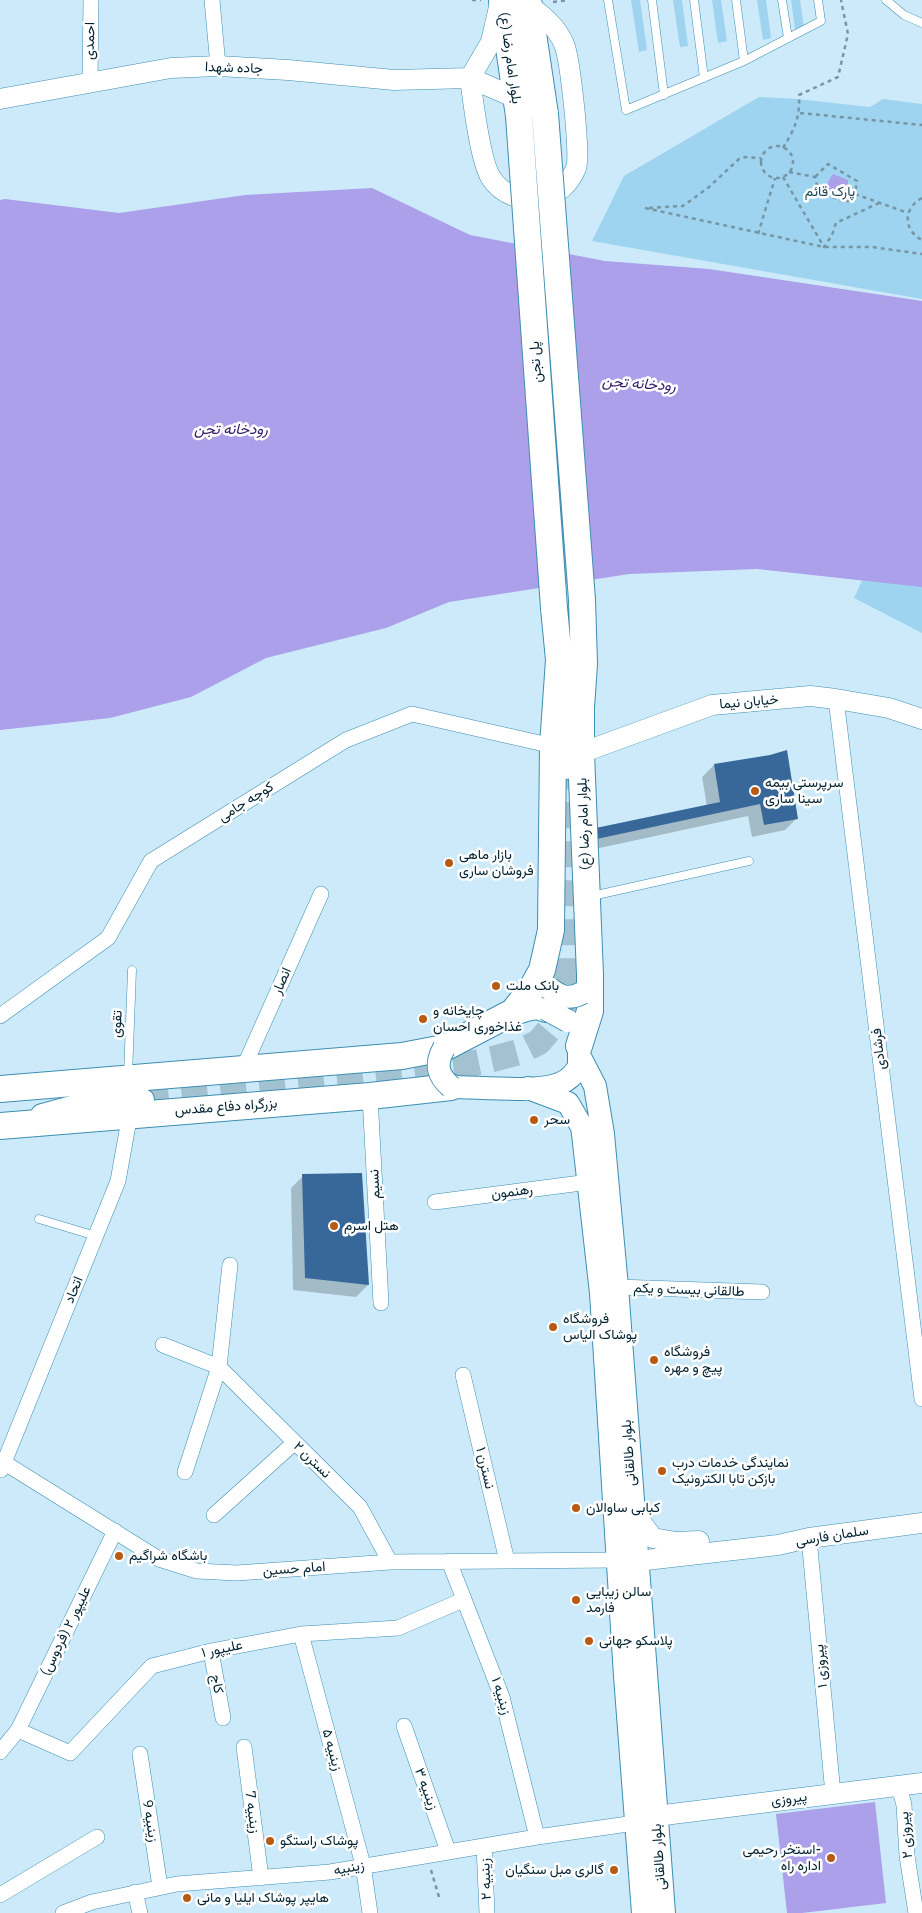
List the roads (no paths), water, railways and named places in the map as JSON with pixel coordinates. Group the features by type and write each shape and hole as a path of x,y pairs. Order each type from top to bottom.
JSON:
{"highway":[{"name":"بلوار امام رضا (ع)","path":"501,0 517,107"},
{"name":"بلوار امام رضا (ع)","path":"530,2 545,114"},
{"name":"پل تجن","path":"517,107 554,608"},
{"name":"پل تجن","path":"545,114 582,600"},
{"name":"بلوار امام رضا (ع)","path":"512,1012 532,988 552,996 552,930 566,755 581,707 584,664 582,600"},
{"name":"بلوار امام رضا (ع)","path":"554,608 566,755 587,896 586,983 590,1011 580,1052"},
{"path":"0,1089 427,1053 512,1012 552,996"},
{"name":"بزرگراه دفاع مقدس","path":"0,1126 136,1107 370,1096 433,1086"}],"main road":[{"path":"552,996 573,997 586,983"},
{"name":"بلوار طالقانی","path":"552,996 595,1086 601,1120 617,1288 633,1507 624,1556"},
{"path":"433,1086 528,1088 552,1086 563,1082 576,1071 579,1066 580,1052"},
{"path":"427,1053 440,1056 438,1069 443,1080 433,1086"},
{"name":"بلوار طالقانی","path":"528,1088 568,1103 582,1127 601,1293 646,1820 664,1913"},
{"name":"بلوار طالقانی","path":"643,1913 646,1820"}],"street":[{"name":"احمدی","path":"90,83 91,0"},
{"path":"212,0 218,66"},
{"path":"501,0 491,42 470,78 484,157 491,178 506,193 526,200 548,198 566,186 577,167 578,145 564,45 548,19 530,2"},
{"name":"جاده شهدا","path":"0,99 171,68 218,66 288,70 394,80 470,78"},
{"path":"470,78 517,107"},
{"name":"خیابان نیما","path":"566,755 712,705 810,696 889,708 922,719"},
{"name":"فرشادی","path":"836,699 922,1399"},
{"name":"کوچه جامی","path":"0,1016 108,938 151,861 346,740 412,714 566,755"},
{"name":"انصار","path":"243,1069 321,894"},
{"name":"نسیم","path":"370,1096 381,1303"},
{"name":"اتحاد","path":"2,1464 118,1181 136,1107"},
{"name":"رهنمون","path":"435,1202 589,1182"},
{"path":"185,1472 219,1367 230,1264"},
{"name":"طالقانی بیست و یکم","path":"617,1288 762,1292"},
{"path":"163,1345 219,1367"},
{"name":"نسترن ۲","path":"219,1367 360,1507 390,1562"},
{"name":"نسترن ۱","path":"463,1375 507,1561"},
{"path":"214,1515 294,1442"},
{"name":"امام حسین","path":"2,1464 159,1559 197,1571 237,1573 390,1562 507,1561 624,1556"},
{"name":"سلمان فارسی","path":"633,1507 653,1538 676,1542 725,1539 742,1548"},
{"name":"سلمان فارسی","path":"624,1556 778,1545 809,1538 922,1523"},
{"name":"علیپور ۲ (فردوس)","path":"0,1752 18,1730 115,1531"},
{"name":"پیروزی ١","path":"809,1538 833,1794"},
{"name":"زینبیه ۱","path":"449,1561 463,1600 480,1635 502,1697 537,1837"},
{"name":"علیپور ۱","path":"18,1730 70,1754 152,1666 211,1650 301,1634 398,1628 463,1600"},
{"name":"زینبیه ۵","path":"301,1634 363,1866 370,1913"},
{"name":"کاج","path":"211,1650 223,1718"},
{"name":"زینبیه ۳","path":"404,1726 448,1851"},
{"name":"زینبیه 7","path":"244,1747 260,1878"},
{"name":"زینبیه 9","path":"140,1754 160,1887"},
{"name":"پیروزی","path":"646,1820 922,1783"},
{"name":"پیروزی ٢","path":"899,1786 904,1806 907,1856 916,1913"},
{"name":"زینبیه","path":"63,1913 92,1902 177,1884 330,1872 448,1851 646,1820"},
{"path":"0,1895 97,1837"},
{"name":"زینبیه ۲","path":"484,1846 487,1913"},
{"path":"135,1892 140,1913"}],"lane":[{"path":"608,0 626,110 744,61 821,21 818,0"},
{"path":"652,0 664,95"},
{"path":"694,0 704,78"},
{"path":"736,0 744,61"},
{"path":"782,0 788,38"},
{"path":"886,0 904,15 922,23"},
{"path":"587,896 749,861"},
{"name":"تقوی","path":"127,1079 132,970"},
{"path":"39,1219 96,1236"}],"water":[{"path":"833,174 848,180 848,189 842,195 833,194 828,189 828,182"},
{"name":"رودخانه تجن","path":"372,188 470,235 605,261 709,269 922,301 922,587 757,569 629,574 449,602 386,628 266,658 191,697 110,718 0,730 0,200 5,199 119,213 245,195"},
{"name":"استخر رحیمی- اداره راه","path":"875,1802 886,1903 802,1913 787,1913 776,1814"}],"tunnel":[{"path":"143,1100 464,1065 519,1052 539,1042 554,1024 566,1001 566,768"}],"place":[{"name":"سرپرستی بیمه سینا ساری","path":"755,791"},
{"name":"بازار ماهی فروشان ساری","path":"449,863"},
{"name":"بانک ملت","path":"496,986"},
{"name":"چایخانه و غذاخوری احسان","path":"423,1019"},
{"name":"سحر","path":"534,1120"},
{"name":"هتل اسرم","path":"334,1226"},
{"name":"فروشگاه پوشاک الیاس","path":"553,1327"},
{"name":"فروشگاه پیچ و مهره","path":"654,1360"},
{"name":"نمایندگی خدمات درب بازکن تابا الکترونیک","path":"662,1471"},
{"name":"کبابی ساوالان","path":"576,1508"},
{"name":"باشگاه شراگیم","path":"119,1556"},
{"name":"سالن زیبایی فارمد","path":"576,1600"},
{"name":"پلاسکو جهانی","path":"589,1641"},
{"name":"پوشاک راستگو","path":"270,1841"},
{"name":"استخر رحیمی- اداره راه","path":"831,1858"},
{"name":"گالری مبل سنگیان","path":"614,1870"},
{"name":"هایپر پوشاک ایلیا و مانی","path":"187,1898"}],"park label":[{"name":"پارک قائم","path":"830,192"}]}
